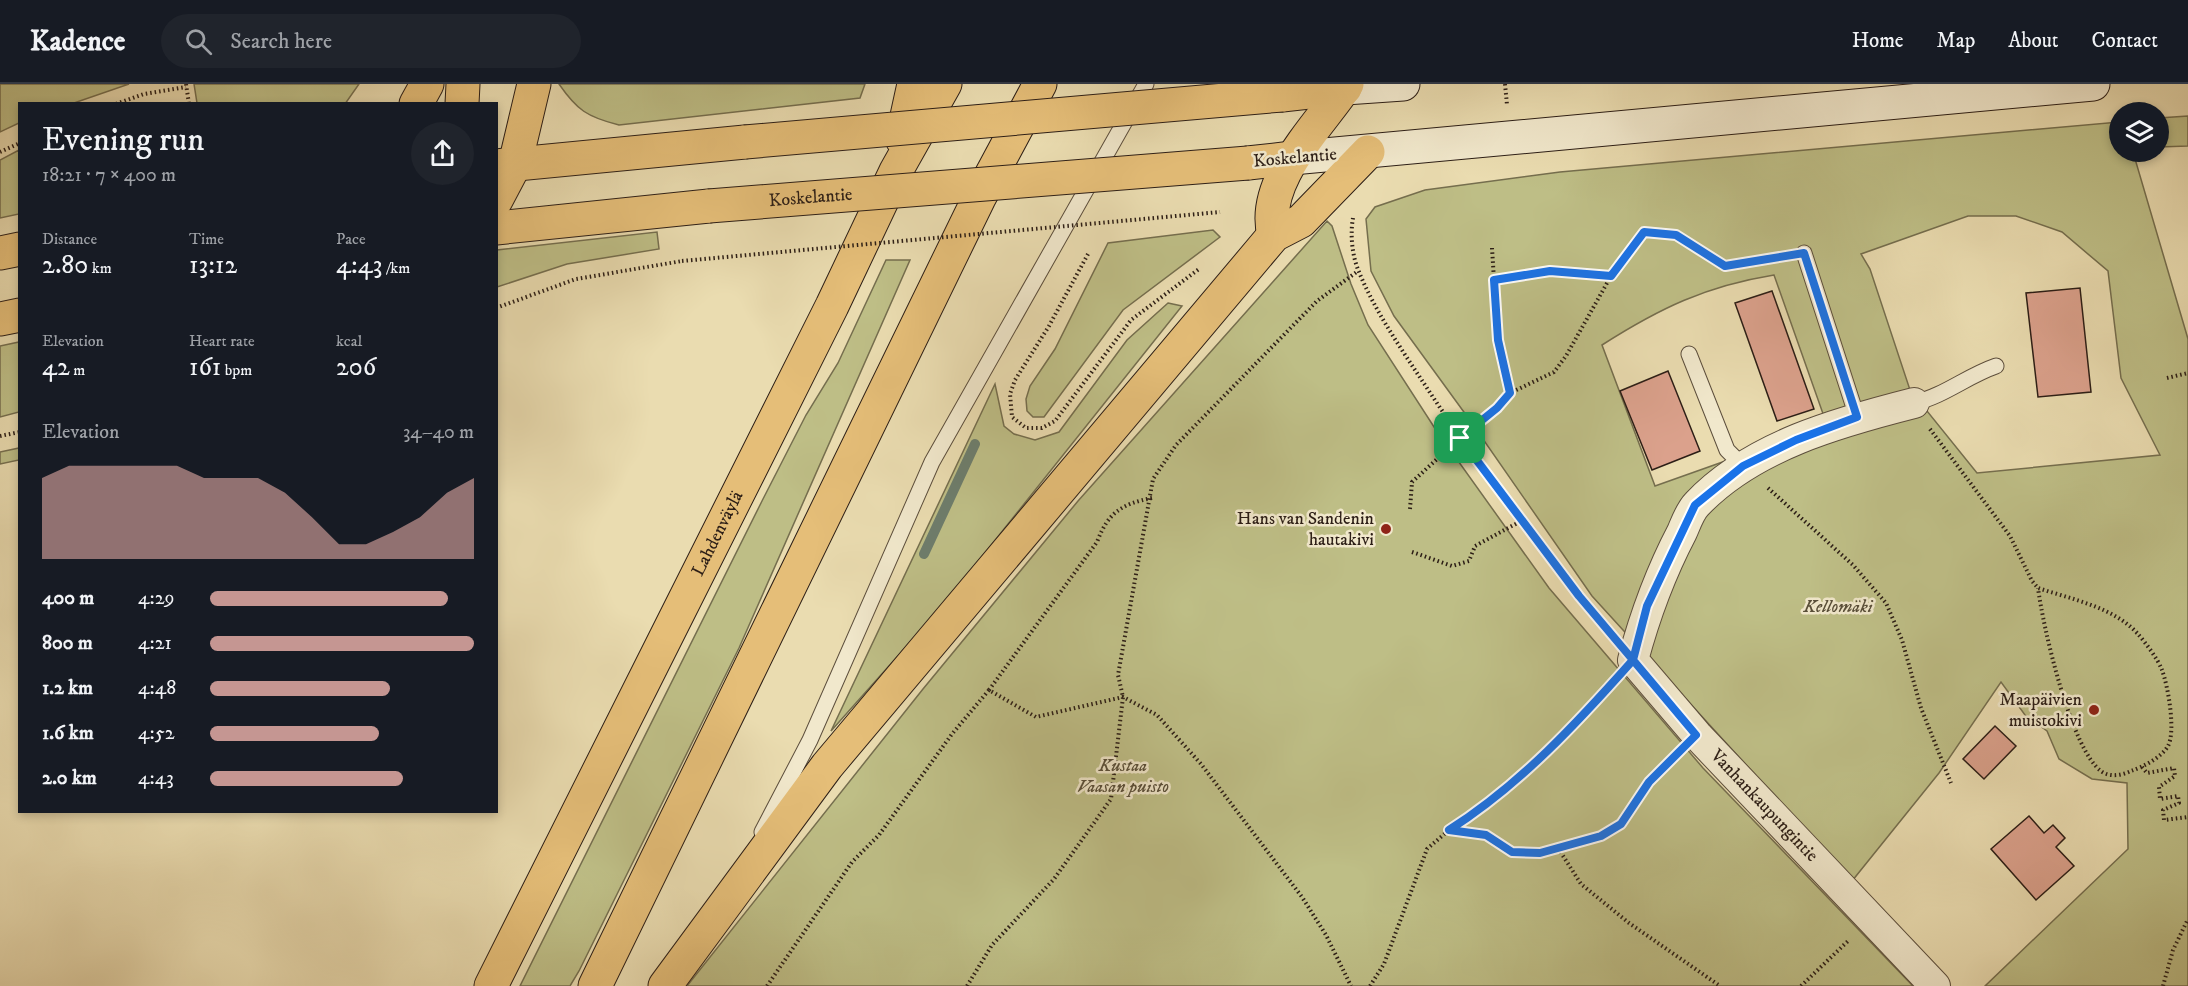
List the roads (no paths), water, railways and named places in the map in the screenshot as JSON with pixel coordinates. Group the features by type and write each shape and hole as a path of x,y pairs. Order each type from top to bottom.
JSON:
{"main road":[{"path":"417,102 427,84"},
{"path":"462,102 463,84"},
{"path":"498,193 534,84"},
{"path":"896,171 914,84"},
{"name":"Lahdenväylä","path":"491,986 831,306 896,171 945,84"},
{"path":"595,986 979,198 1040,84"},
{"path":"506,165 1282,94 1346,86 1403,84"},
{"name":"Koskelantie","path":"498,228 710,206 1248,163 1774,111 2093,84"},
{"path":"1274,235 1270,222 1273,205 1292,158 1346,86"},
{"path":"664,986 827,765 1274,235 1301,221 1368,152"},
{"path":"0,254 18,250"},
{"path":"0,320 18,316"}],"street":[{"path":"1743,466 1796,440 1857,417 1914,403"},
{"name":"Vanhankaupungintie","path":"1743,466 1695,505 1647,606 1633,660 1696,735 1872,917 1935,986"}],"lane":[{"path":"727,898 810,740 932,462 1146,84"},
{"path":"1804,253 1857,417"},
{"path":"1689,354 1726,450 1743,466"},
{"path":"1914,403 1944,393 1971,375 1996,366"}],"waterway":[{"path":"924,554 975,444"}],"place":[{"name":"Hans van Sandenin hautakivi","path":"1386,529"},
{"name":"Maapäivien muistokivi","path":"2094,710"}],"park label":[{"name":"Kellomäki","path":"1838,607"},
{"name":"Kustaa Vaasan puisto","path":"1123,776"}]}
